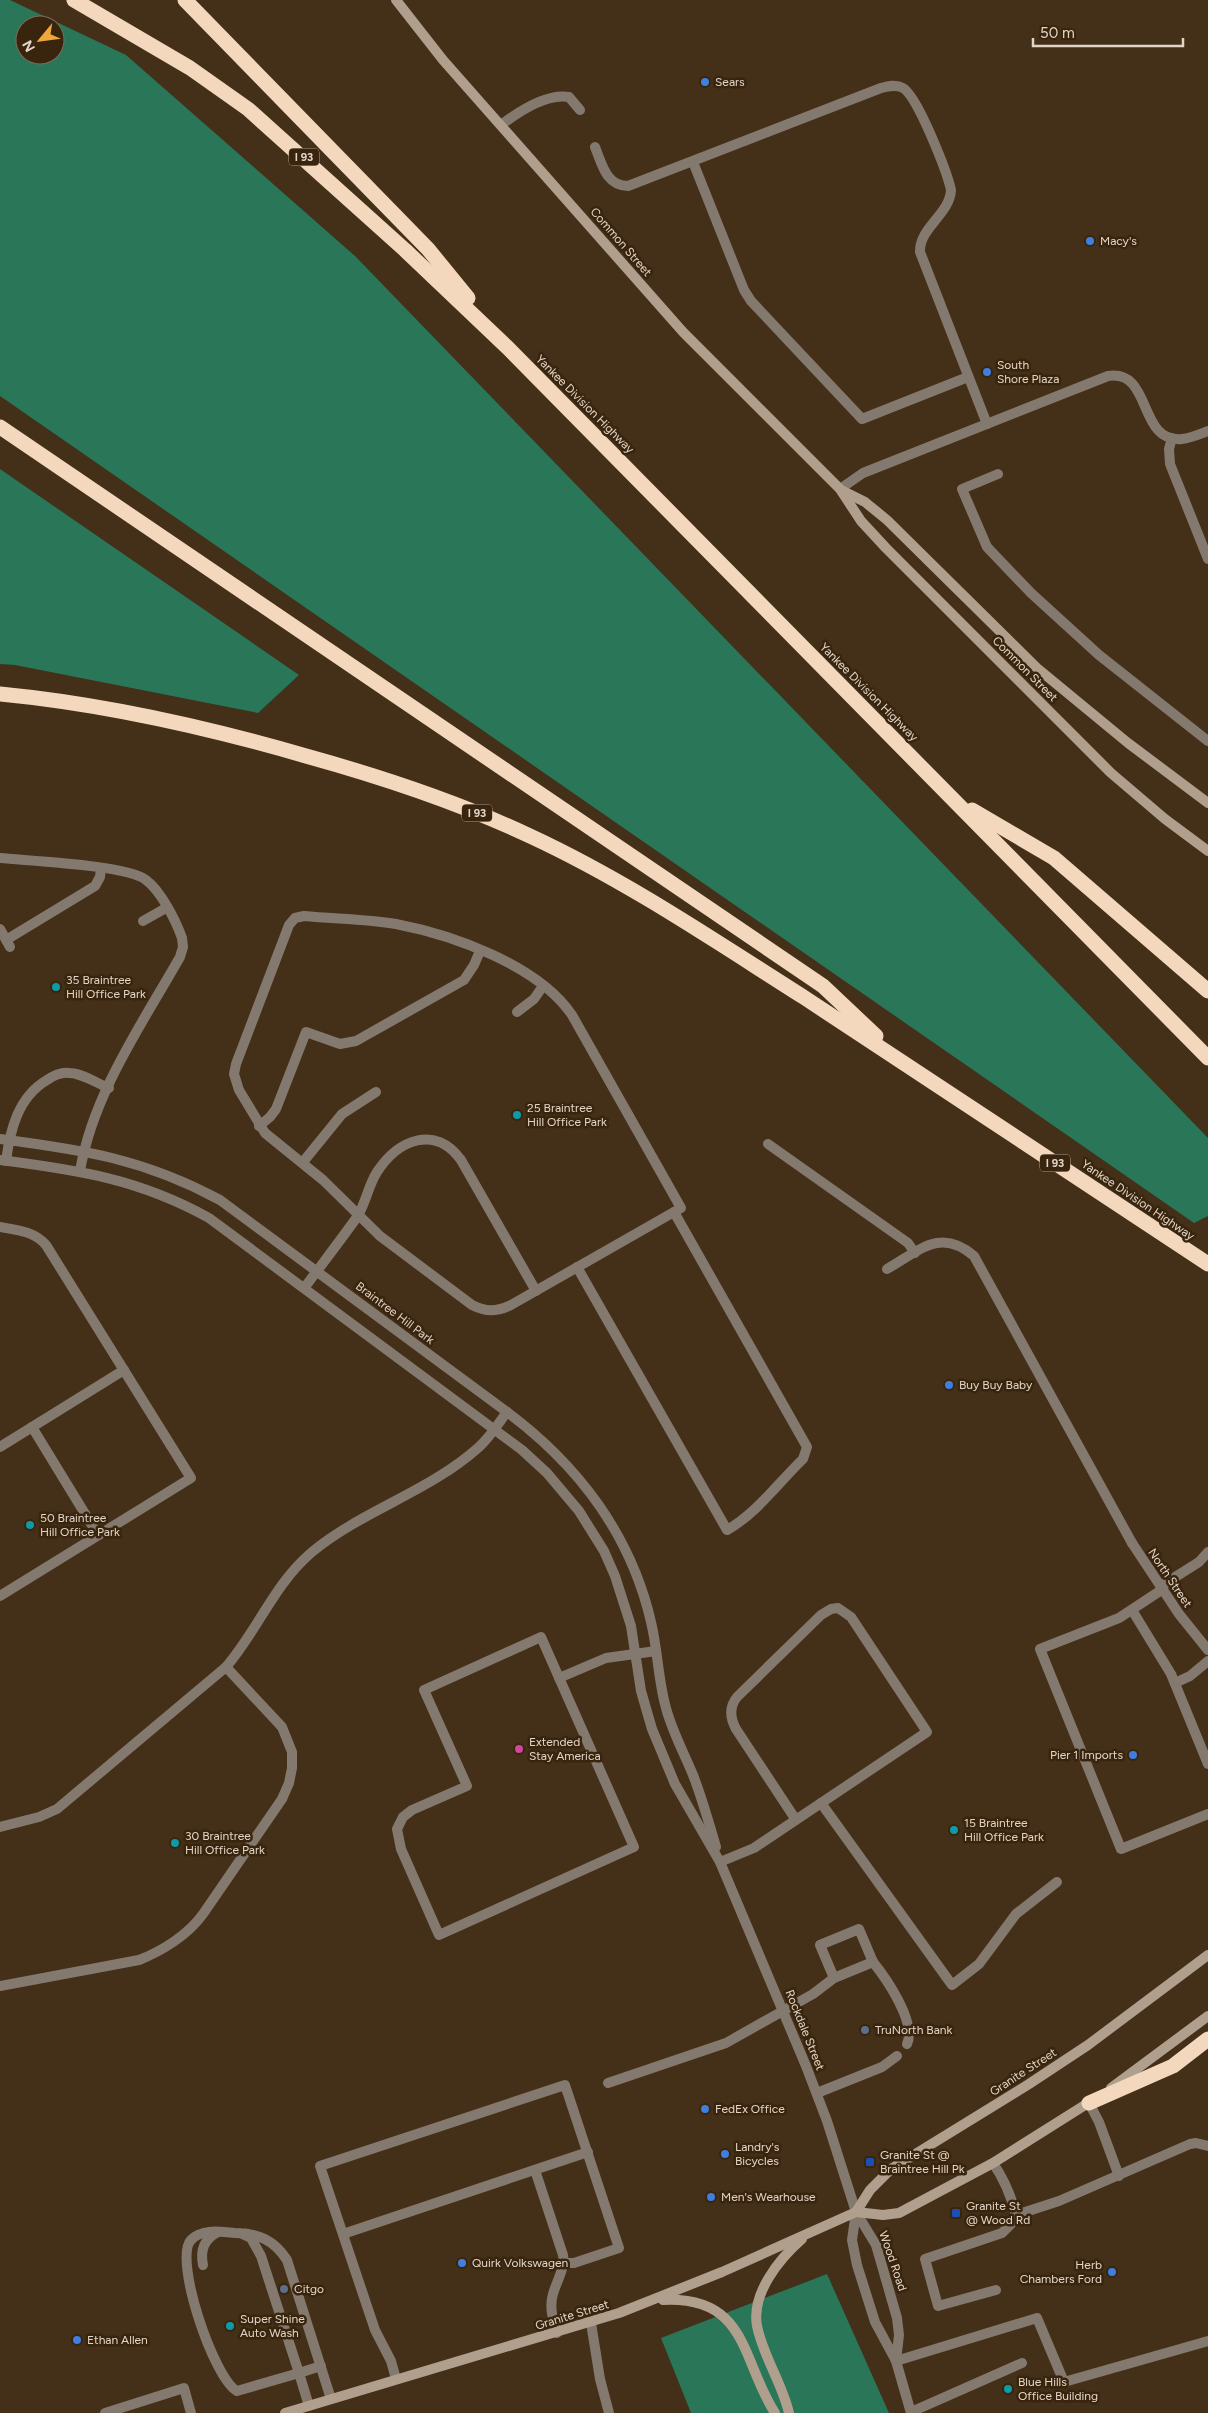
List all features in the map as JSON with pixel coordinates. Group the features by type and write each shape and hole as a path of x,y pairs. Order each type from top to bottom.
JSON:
{"highway":[{"name":"I 93","path":"74,0 183,63 248,109 405,250 508,348"},
{"path":"185,0 428,249 508,348"},
{"name":"Yankee Division Highway","path":"508,348 1208,1058"},
{"path":"0,428 823,986 902,1061"},
{"name":"I 93","path":"0,694 117,711 224,733 354,770 476,813 565,852 657,903 902,1061"},
{"path":"954,799 1054,858 1208,991"},
{"name":"Yankee Division Highway","path":"902,1061 1208,1264"},
{"path":"1089,2103 1173,2066 1208,2039"}],"main road":[{"name":"Common Street","path":"396,0 443,60 690,338 840,489 861,521 886,548 1096,758 1147,804 1208,851"},
{"name":"Common Street","path":"840,489 865,502 882,515 1037,668 1128,743 1208,803"},
{"name":"Granite Street","path":"856,2212 870,2190 891,2169 1081,2050 1208,1956"},
{"name":"Granite Street","path":"286,2413 591,2323 650,2302 856,2212 883,2215 899,2213 994,2162 1089,2103 1208,2016"},
{"path":"789,2413 784,2395 757,2327 757,2310 764,2288 776,2268 808,2233"},
{"path":"650,2302 673,2299 690,2302 716,2312 732,2324 741,2337 762,2390 775,2413"}],"street":[{"path":"595,147 607,176 616,184 622,186 640,183 880,88 891,85 906,90 920,111 950,187 948,203 922,239 920,252 987,424"},
{"path":"501,125 524,110 556,97 569,97 580,110"},
{"path":"693,162 750,301 862,419 968,377"},
{"path":"840,489 863,473 1113,375 1126,378 1134,384 1152,424 1160,432 1172,438 1186,438 1208,430"},
{"path":"1172,438 1169,449 1170,464 1208,559"},
{"path":"998,474 962,489 987,547 1064,625 1208,741"},
{"path":"0,858 101,868 140,876 151,884 182,938 182,950 108,1088 87,1136 80,1171"},
{"path":"0,929 8,944 98,884 101,868"},
{"path":"143,921 166,908"},
{"path":"304,916 395,924 435,934 480,951 514,966 562,1001 572,1015 681,1208 536,1291 500,1309 490,1311 480,1309 389,1243 303,1162 271,1139 259,1126 239,1090 235,1068 292,920 304,916"},
{"path":"259,1126 274,1113 306,1032 340,1044 356,1041 464,980 474,966 480,951"},
{"path":"517,1012 534,999 543,986"},
{"path":"108,1088 76,1074 60,1074 37,1087 24,1101 4,1140 3,1160 80,1171 148,1189 194,1210 224,1227 494,1428 547,1473 588,1524 604,1551 617,1581 628,1613 636,1653"},
{"path":"303,1162 342,1114 376,1092"},
{"name":"Braintree Hill Park","path":"4,1140 84,1151 156,1170 204,1192 235,1210 507,1412 549,1446 585,1485 605,1514 622,1542 638,1580 651,1622 656,1651"},
{"path":"305,1287 358,1214 372,1181 389,1158 403,1147 418,1140 439,1141 451,1148 461,1160 536,1291"},
{"path":"768,1144 903,1240 915,1253 886,1268"},
{"path":"577,1267 726,1530 730,1528 745,1517 803,1459 806,1447 674,1212"},
{"path":"0,1226 30,1233 43,1241 191,1478 0,1596"},
{"name":"North Street","path":"915,1253 937,1242 948,1242 961,1247 978,1261 1132,1543 1162,1588 1208,1650"},
{"path":"0,1447 124,1370"},
{"path":"0,1827 40,1817 57,1809 226,1667 244,1646 276,1592 311,1553 345,1529 404,1498 444,1473 480,1446 507,1412"},
{"path":"32,1427 98,1535"},
{"path":"1208,1552 1199,1562 1132,1610 1040,1649 1121,1849 1208,1814"},
{"path":"720,1862 754,1848 821,1804 927,1732 851,1617 838,1608 831,1609 821,1615 737,1697 732,1707 732,1720 736,1729 796,1820"},
{"path":"1132,1610 1175,1683 1208,1764"},
{"path":"541,1637 559,1678 634,1847 439,1935 401,1849 397,1830 403,1818 412,1810 467,1786 424,1690 541,1637"},
{"path":"559,1678 600,1660 656,1651"},
{"name":"Rockdale Street","path":"656,1651 666,1710 700,1794 720,1862"},
{"name":"Rockdale Street","path":"636,1653 643,1704 652,1729 675,1784 720,1862 784,2010 817,2093 856,2212"},
{"path":"1175,1683 1190,1676 1208,1661"},
{"path":"0,1986 138,1960 159,1950 187,1932 198,1921 282,1799 289,1783 292,1768 292,1752 282,1727 226,1667"},
{"path":"821,1804 952,1985 979,1964 1016,1914 1057,1882"},
{"path":"834,1978 820,1945 859,1929 873,1962 889,1984 910,2030 907,2044"},
{"path":"608,2083 726,2043 813,1994 834,1978 873,1962"},
{"path":"817,2093 882,2067 897,2056"},
{"path":"396,2379 391,2361 375,2330 320,2166 565,2085 619,2248 574,2263 563,2263"},
{"path":"1089,2103 1101,2127 1119,2176"},
{"path":"1016,2214 1046,2205 1119,2176 1190,2144 1196,2143 1208,2146"},
{"path":"343,2234 588,2152"},
{"path":"994,2162 1010,2192 1016,2214 1011,2224 1002,2233 924,2259 938,2306 996,2290"},
{"path":"535,2170 562,2251 563,2263 552,2299 552,2312 557,2334"},
{"name":"Wood Road","path":"856,2212 852,2240 857,2266 875,2322 896,2361 911,2412"},
{"name":"Wood Road","path":"856,2212 876,2245 894,2305 899,2335 896,2361"},
{"path":"203,2265 202,2248 218,2232"},
{"path":"321,2366 237,2391 231,2387 218,2366 191,2288 186,2257 189,2243 197,2235 218,2232 240,2233 264,2238 277,2247 286,2260 321,2366 331,2399"},
{"path":"240,2233 251,2238 261,2256 309,2406"},
{"path":"896,2361 1037,2318 1064,2382 1208,2341"},
{"path":"591,2323 600,2378 609,2413"},
{"path":"911,2412 1022,2364"},
{"path":"105,2413 184,2388 191,2413"}],"green space":[{"path":"0,0 10,0 42,15 15,15 15,65 65,65 65,26 126,55 355,256 1208,1138 1208,1216 1194,1223 0,396"},
{"path":"0,469 299,675 258,713 15,665 0,664"},
{"path":"827,2274 889,2413 691,2413 661,2338"}],"place":[{"name":"Sears","path":"705,82"},
{"name":"Macy's","path":"1090,241"},
{"name":"South Shore Plaza","path":"987,372"},
{"name":"35 Braintree Hill Office Park","path":"56,987"},
{"name":"25 Braintree Hill Office Park","path":"517,1115"},
{"name":"Buy Buy Baby","path":"949,1385"},
{"name":"50 Braintree Hill Office Park","path":"30,1525"},
{"name":"Extended Stay America","path":"519,1749"},
{"name":"Pier 1 Imports","path":"1133,1755"},
{"name":"15 Braintree Hill Office Park","path":"954,1830"},
{"name":"30 Braintree Hill Office Park","path":"175,1843"},
{"name":"TruNorth Bank","path":"865,2030"},
{"name":"FedEx Office","path":"705,2109"},
{"name":"Landry's Bicycles","path":"725,2154"},
{"name":"Granite St @ Braintree Hill Pk","path":"870,2162"},
{"name":"Men's Wearhouse","path":"711,2197"},
{"name":"Granite St @ Wood Rd","path":"956,2213"},
{"name":"Quirk Volkswagen","path":"462,2263"},
{"name":"Herb Chambers Ford","path":"1112,2272"},
{"name":"Citgo","path":"284,2289"},
{"name":"Super Shine Auto Wash","path":"230,2326"},
{"name":"Ethan Allen","path":"77,2340"},
{"name":"Blue Hills Office Building","path":"1008,2389"}]}
